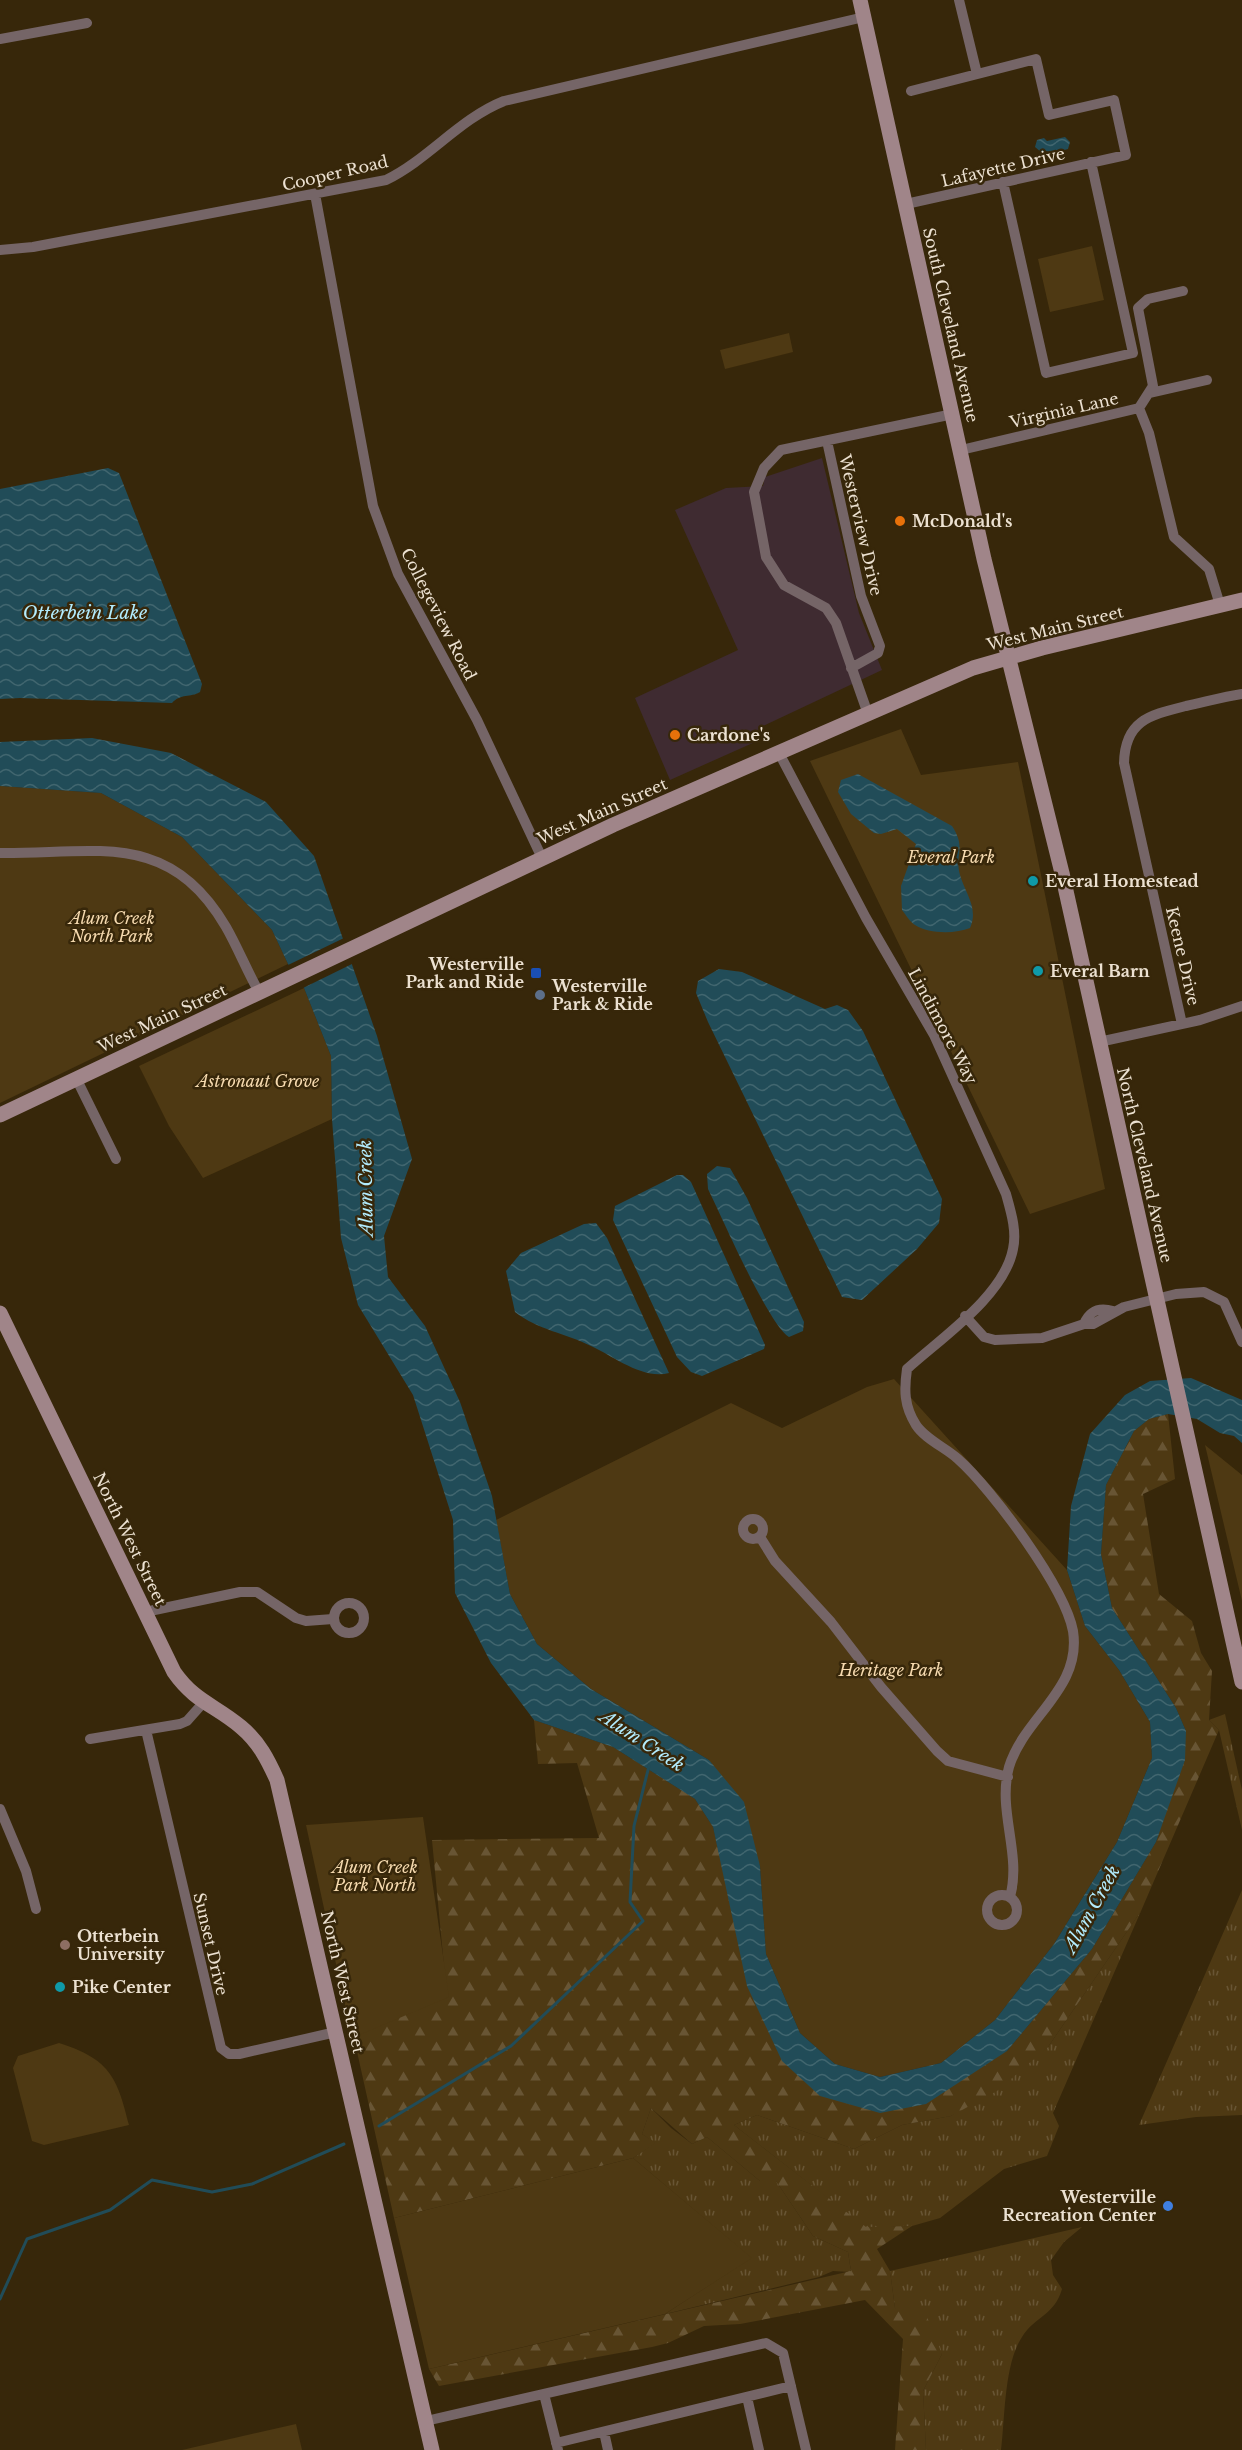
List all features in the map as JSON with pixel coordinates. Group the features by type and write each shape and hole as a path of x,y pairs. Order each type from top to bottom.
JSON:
{"main road":[{"name":"South Cleveland Avenue","path":"860,0 960,450 1009,657"},
{"name":"West Main Street","path":"0,1115 542,858 974,668 1009,657 1242,600"},
{"name":"North Cleveland Avenue","path":"1009,657 1062,873 1242,1682"},
{"name":"North West Street","path":"0,1313 6,1340 174,1671 190,1692 203,1703 231,1719 252,1737 266,1755 277,1780 432,2450"}],"street":[{"path":"911,91 977,74 959,0"},
{"name":"Cooper Road","path":"0,250 33,247 386,180 410,168 482,110 504,101 864,17"},
{"path":"0,39 87,23"},
{"name":"Lafayette Drive","path":"906,204 1126,155 1114,100 1049,115 1036,59 977,74"},
{"path":"1003,182 1046,373 1133,353 1091,162"},
{"name":"Collegeview Road","path":"315,194 373,506 398,574 477,720 542,858"},
{"path":"1183,291 1148,299 1138,308 1153,386 1139,408 1149,433 1174,537 1209,569 1220,605"},
{"path":"1150,393 1207,380"},
{"name":"Virginia Lane","path":"960,450 1139,408"},
{"name":"Westerview Drive","path":"868,714 836,623 826,608 784,585 766,557 754,492 764,468 781,450 953,414"},
{"name":"Westerview Drive","path":"827,441 861,596 880,646 878,653 851,668"},
{"name":"Keene Drive","path":"1182,1024 1124,763 1124,748 1135,727 1154,714 1242,694"},
{"name":"Lindimore Way","path":"779,753 861,910 934,1035 1006,1194 1014,1220 1014,1247 1009,1264 995,1288 906,1369 904,1390 906,1406 918,1427 957,1458 980,1481 1004,1511 1057,1590 1068,1613 1073,1632 1074,1652 1070,1671 1049,1706 1014,1754 1008,1777 1005,1808 1014,1862 1010,1898"},
{"path":"0,853 106,850 149,858 180,872 199,890 225,926 259,992"},
{"path":"1099,1042 1182,1024 1242,1006"},
{"path":"76,1078 116,1159"},
{"path":"965,1316 984,1337 995,1340 1042,1338 1084,1324 1093,1324 1113,1311 1197,1291 1210,1293 1224,1302 1242,1342"},
{"path":"760,1537 775,1561 831,1622 887,1695 937,1751 948,1761 1008,1777"},
{"path":"145,1612 240,1592 257,1592 296,1618 306,1621 333,1619"},
{"path":"90,1738 188,1721 203,1703"},
{"name":"Sunset Drive","path":"146,1730 221,2048 229,2054 239,2054 336,2032"},
{"path":"0,1809 26,1871 36,1910"},
{"path":"426,2421 766,2343 783,2353 807,2450"},
{"path":"544,2394 557,2446 604,2432 791,2386"},
{"path":"747,2397 759,2450"},
{"path":"604,2432 608,2450"}],"shaded area":[{"path":"822,458 859,613 882,670 761,727 766,737 670,780 635,698 738,650 675,510 726,488 763,486 765,477"}],"green space":[{"path":"1092,246 1104,300 1050,312 1038,259"},
{"path":"789,333 793,352 725,369 720,350"},
{"name":"Everal Park","path":"901,729 921,775 1018,762 1105,1189 1030,1214 810,761"},
{"name":"Alum Creek North Park","path":"0,786 101,793 182,837 272,930 288,964 0,1103"},
{"name":"Astronaut Grove","path":"304,988 331,1056 332,1119 203,1178 169,1126 139,1066"},
{"name":"Heritage Park","path":"894,1379 1067,1570 1085,1626 1119,1670 1150,1722 1152,1758 1117,1842 1054,1944 995,2020 941,2063 880,2077 835,2064 800,2033 766,1954 760,1866 709,1760 591,1689 537,1644 510,1594 496,1520 731,1403 782,1428 867,1387"},
{"path":"1168,1414 1175,1479 1143,1494 1159,1594 1192,1621 1201,1653 1212,1671 1209,1720 1219,1730 1141,1911 1048,2047 997,2091 951,2116 902,2125 854,2149 757,2115 734,2125 866,2227 912,2226 877,2249 890,2271 895,2308 927,2317 942,2354 923,2391 926,2450 895,2450 903,2339 865,2300 740,2324 704,2326 668,2343 652,2347 439,2386 429,2369 851,2271 848,2252 813,2236 776,2181 760,2181 707,2137 692,2144 651,2108 642,2134 656,2143 633,2158 394,2218 352,2029 447,1997 432,1840 599,1838 577,1763 538,1764 534,1720 613,1747 695,1799 713,1827 728,1890 820,2096 1007,2051 1092,1949 1156,1842 1186,1731 1176,1708 1112,1608 1101,1554 1106,1485 1134,1431 1149,1419"},
{"path":"1205,1445 1242,1475 1242,1601"},
{"path":"1225,1714 1242,1790 1242,1830 1219,1730 1209,1720"},
{"name":"Alum Creek Park North","path":"423,1817 449,1997 352,2038 306,1825"},
{"path":"1242,1890 1242,2115 1196,2117 1139,2125"},
{"path":"1141,1911 1053,2113 1059,2126 1047,2156 1004,2169 940,2218 912,2226 866,2228 734,2125 757,2115 854,2149 902,2125 951,2116 1048,2047"},
{"path":"59,2043 89,2056 108,2072 120,2094 129,2125 44,2145 32,2141 13,2068 18,2056"},
{"path":"651,2108 671,2128 692,2144 707,2137 760,2181 776,2181 813,2236 848,2252 851,2272 833,2271 819,2277 665,2314 751,2258 633,2158 655,2143 642,2134"},
{"path":"633,2158 752,2258 665,2314 429,2369 394,2218"},
{"path":"1082,2227 1064,2242 1051,2260 1053,2275 1062,2289 1059,2298 1049,2311 1027,2330 1016,2348 1008,2376 1001,2450 926,2450 923,2391 942,2354 895,2308 890,2271"},
{"path":"296,2424 302,2450 182,2450"}],"water":[{"path":"1065,137 1070,142 1068,149 1050,154 1047,151 1041,152 1035,147 1037,140 1044,138 1047,141"},
{"name":"Otterbein Lake","path":"108,468 119,473 202,684 200,692 179,698 172,703 0,699 0,489"},
{"name":"Alum Creek","path":"92,738 171,753 266,802 314,856 377,1036 412,1159 384,1236 388,1277 425,1326 460,1402 492,1496 510,1594 537,1644 591,1689 709,1760 744,1802 760,1866 766,1954 800,2033 835,2064 880,2077 941,2063 995,2020 1054,1944 1117,1842 1152,1758 1150,1722 1119,1670 1085,1626 1067,1570 1071,1506 1090,1434 1125,1395 1150,1381 1191,1378 1242,1400 1242,1443 1234,1436 1220,1433 1197,1419 1168,1414 1149,1419 1134,1431 1106,1485 1101,1554 1112,1608 1176,1708 1186,1731 1185,1760 1156,1842 1092,1949 1007,2051 926,2104 880,2113 820,2096 782,2061 747,1986 713,1827 695,1799 613,1747 534,1720 491,1663 455,1593 453,1520 413,1395 358,1305 341,1238 332,1119 331,1056 304,988 288,964 272,930 182,837 101,793 0,786 0,742"},
{"path":"858,774 952,826 960,846 958,862 960,875 972,907 970,928 950,932 927,930 913,924 902,910 901,886 916,844 897,829 881,834 874,833 851,814 838,792 841,780"},
{"path":"719,969 742,972 825,1009 837,1005 848,1010 863,1031 942,1199 939,1223 917,1249 862,1300 842,1297 708,1022 696,993 698,981"},
{"path":"717,1166 730,1168 747,1198 804,1322 803,1331 789,1337 780,1328 758,1292 708,1189 707,1174"},
{"path":"677,1175 683,1175 691,1182 765,1345 764,1349 702,1376 691,1372 677,1357 613,1220 615,1206"},
{"path":"596,1223 607,1238 669,1373 649,1373 628,1366 600,1350 533,1323 515,1312 506,1271 521,1253 584,1224"}],"pier":[{"path":"344,938 354,963 301,989 286,966"}],"waterway":[{"name":"Alum Creek","path":"379,2126 511,2046 643,1921 630,1902 634,1826 649,1766"},
{"path":"0,2299 27,2239 110,2210 152,2180 212,2192 252,2184 344,2144"}],"place":[{"name":"McDonald's","path":"900,521"},
{"name":"Cardone's","path":"675,735"},
{"name":"Everal Homestead","path":"1033,881"},
{"name":"Everal Barn","path":"1038,971"},
{"name":"Westerville Park and Ride","path":"536,973"},
{"name":"Westerville Park & Ride","path":"540,995"},
{"name":"Otterbein University","path":"65,1945"},
{"name":"Pike Center","path":"60,1987"},
{"name":"Westerville Recreation Center","path":"1168,2206"}]}
